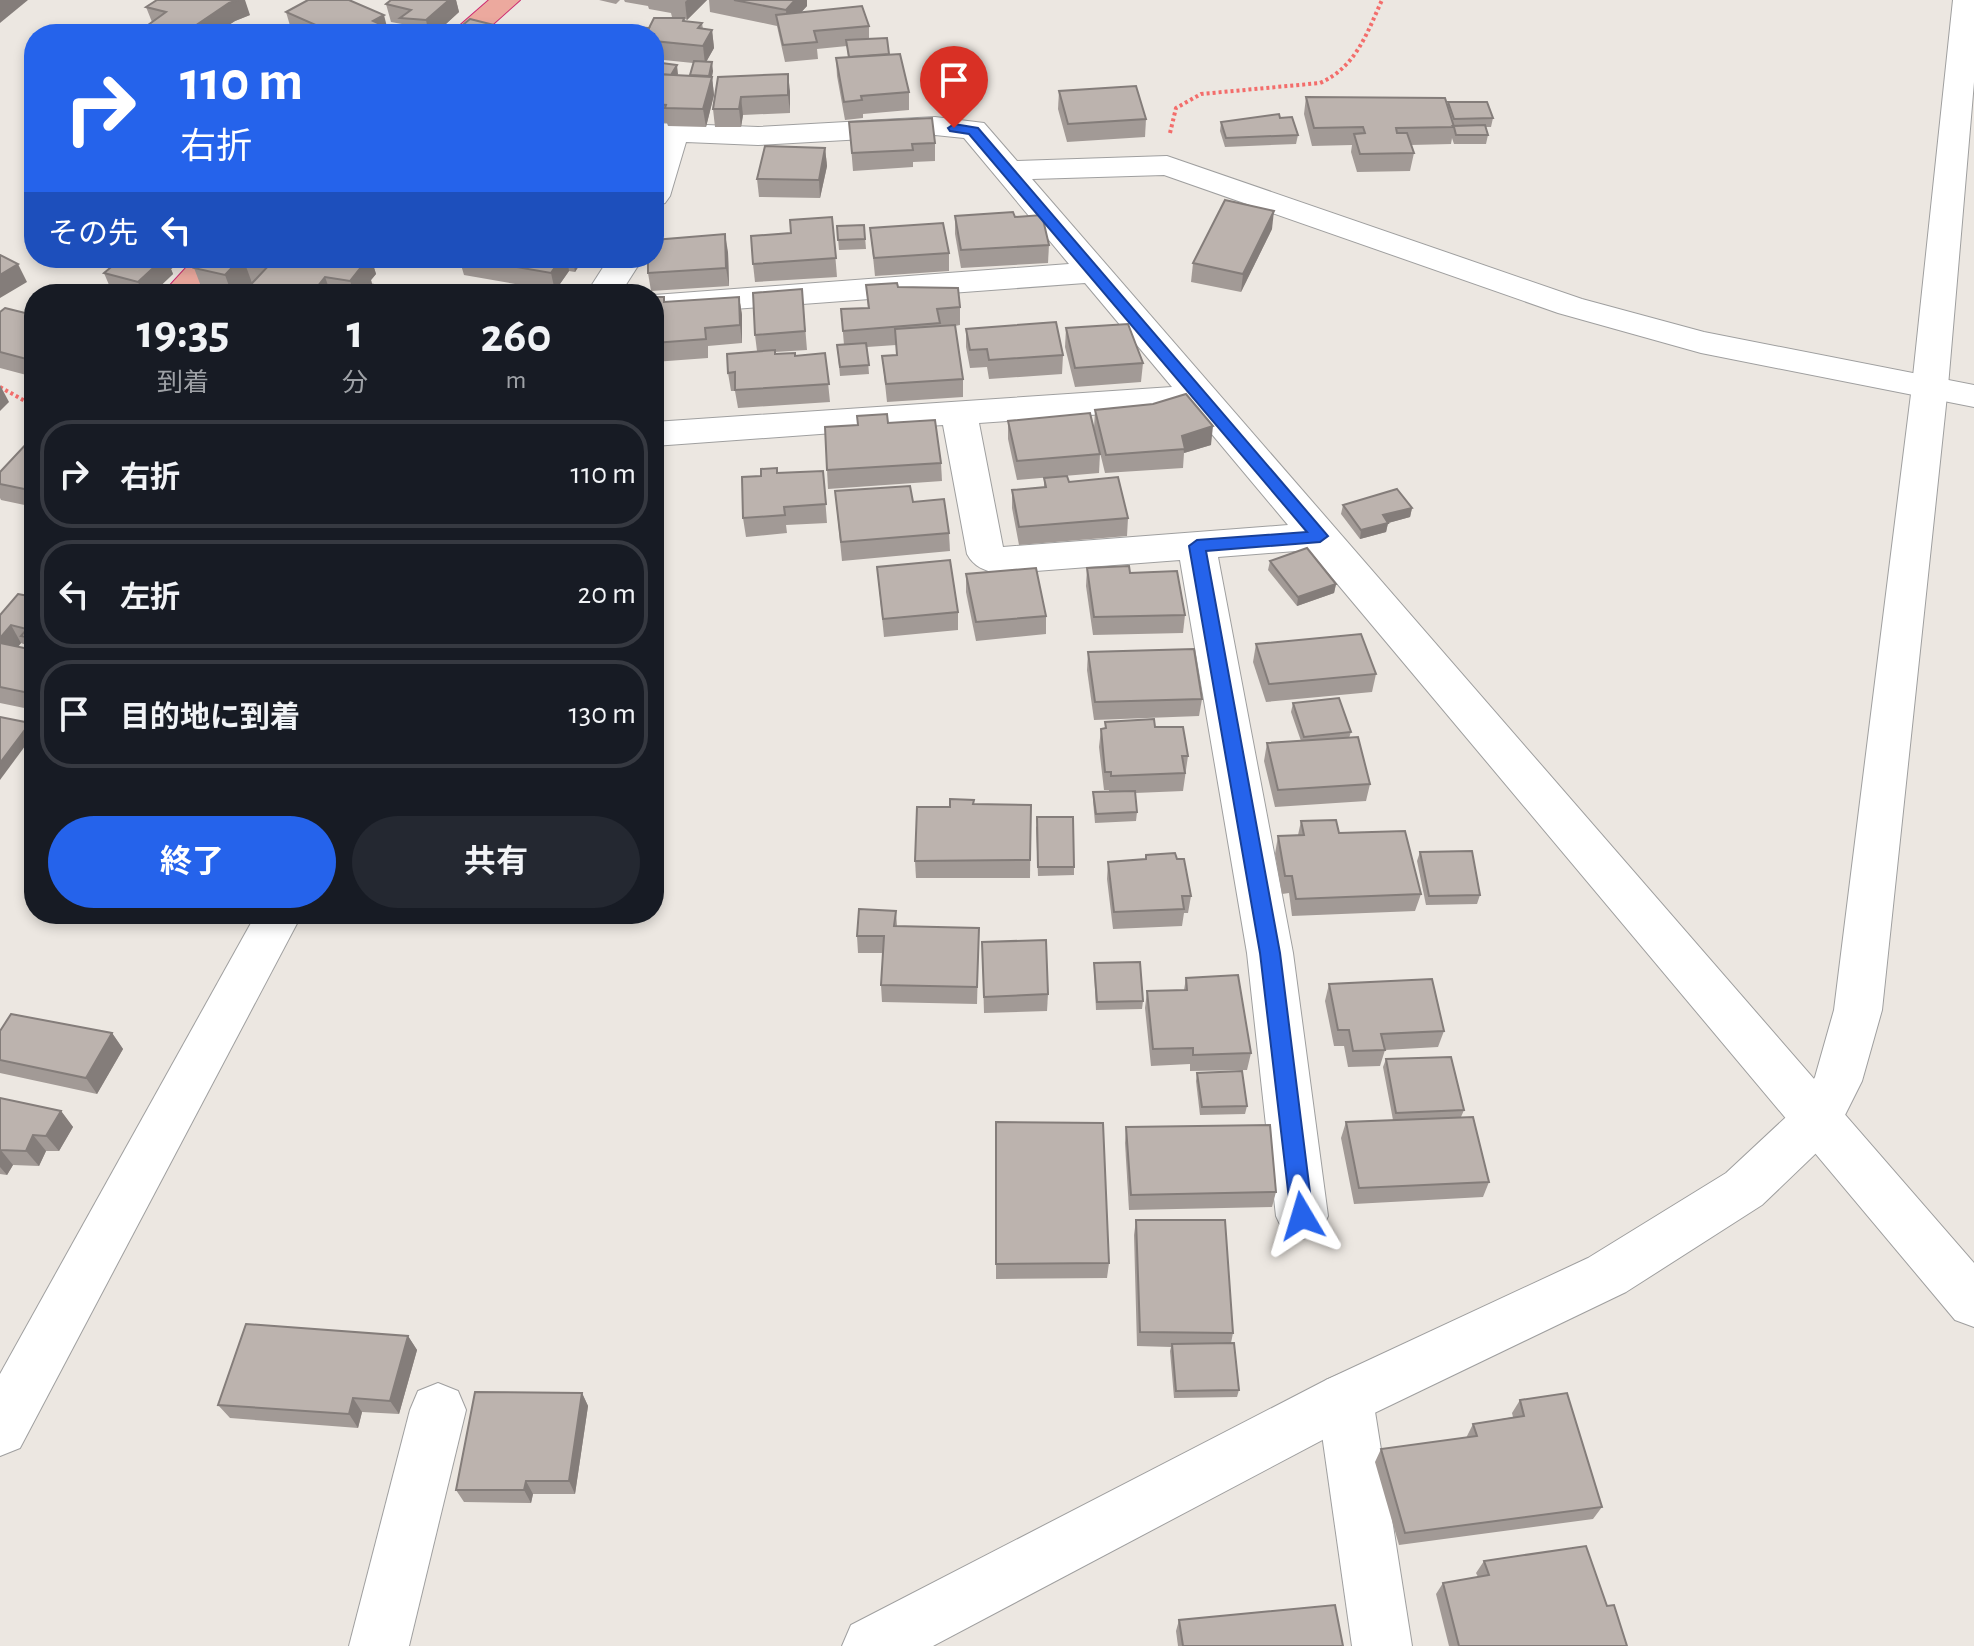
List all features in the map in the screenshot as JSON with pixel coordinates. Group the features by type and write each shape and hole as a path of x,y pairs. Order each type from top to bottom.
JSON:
{"highway":[{"path":"476,24 506,0"},
{"path":"189,284 204,268"}],"street":[{"path":"872,1646 1345,1399 1607,1275 1744,1189 1817,1120 1838,1081 1858,1010 1930,386 1967,0"},
{"path":"664,133 758,136 948,128 973,130 1974,1302"},
{"path":"1006,171 1167,165 1570,306 1701,342 1974,396"},
{"path":"664,304 1095,272"},
{"path":"664,433 1200,396"},
{"path":"959,413 983,543 986,554 998,561 1320,536"},
{"path":"1197,546 1270,953 1302,1216"},
{"path":"0,1429 274,924"},
{"path":"1345,1399 1382,1646"},
{"path":"379,1646 438,1410"}],"path":[{"path":"1167,165 1172,116 1185,101 1201,94 1320,83 1334,79 1345,71 1355,56 1382,0"},
{"path":"0,387 24,400"}],"building":[{"path":"157,0 238,0 198,24 149,24 166,12 146,7"},
{"path":"308,0 349,0 384,15 373,21 380,24 313,24 286,12"},
{"path":"391,0 449,0 426,20 400,18 411,10 386,4"},
{"path":"734,0 795,0 786,10"},
{"path":"862,6 869,26 814,31 817,42 783,45 776,15"},
{"path":"654,18 684,18 683,21 702,23 698,28 712,30 703,46 664,42 664,24 651,24"},
{"path":"470,19 490,24 464,24"},
{"path":"887,38 889,54 849,57 846,40"},
{"path":"900,54 909,92 861,96 862,100 844,102 836,58"},
{"path":"694,61 712,62 709,76 690,75"},
{"path":"664,63 677,65 671,75 664,75"},
{"path":"788,74 788,95 741,97 739,109 713,109 718,77"},
{"path":"664,75 712,77 703,109 665,108"},
{"path":"1136,86 1146,119 1068,124 1059,91"},
{"path":"1306,97 1445,98 1454,127 1396,128 1397,133 1407,133 1414,153 1360,154 1354,134 1365,133 1363,127 1314,128"},
{"path":"1448,102 1487,102 1493,118 1454,119"},
{"path":"1279,114 1280,118 1292,117 1298,135 1226,138 1221,122"},
{"path":"932,118 935,143 912,144 913,150 852,153 849,122"},
{"path":"1485,125 1488,135 1456,135 1453,126"},
{"path":"765,146 825,148 819,180 757,179"},
{"path":"1225,200 1274,211 1243,274 1193,263"},
{"path":"1013,212 1015,217 1042,215 1049,245 961,250 955,216"},
{"path":"832,217 836,258 753,264 751,236 791,233 790,220"},
{"path":"943,223 949,253 874,258 870,228"},
{"path":"864,225 865,239 838,240 837,226"},
{"path":"725,234 726,268 648,273 648,268 664,268 664,239"},
{"path":"0,255 18,264 0,275"},
{"path":"110,268 153,268 138,282 104,273"},
{"path":"194,268 232,268 225,275"},
{"path":"266,268 360,268 350,281 325,277 319,284 251,284"},
{"path":"522,268 554,268 551,273"},
{"path":"897,283 898,287 958,288 960,307 937,309 940,323 843,331 841,309 869,308 866,285"},
{"path":"802,289 805,331 755,335 753,293"},
{"path":"739,297 740,325 705,328 706,339 664,342 664,302"},
{"path":"5,308 24,313 24,358 0,352 0,312"},
{"path":"1056,322 1063,355 989,360 987,349 970,350 966,329"},
{"path":"1128,324 1143,363 1075,368 1066,328"},
{"path":"955,325 963,379 886,384 882,356 897,355 895,329"},
{"path":"866,343 869,365 840,367 837,345"},
{"path":"775,350 775,354 795,353 795,356 825,353 829,384 735,390 735,372 728,373 727,354"},
{"path":"1186,394 1213,426 1182,436 1185,449 1106,455 1095,410 1153,404"},
{"path":"1090,413 1100,454 1017,461 1008,421"},
{"path":"887,414 888,423 935,420 941,463 827,470 825,427 858,425 857,416"},
{"path":"24,446 24,489 0,484 0,472"},
{"path":"777,468 777,473 823,471 826,504 784,507 785,515 743,518 742,477 761,476 761,469"},
{"path":"1067,476 1069,482 1118,477 1128,518 1019,527 1012,490 1046,487 1044,478"},
{"path":"910,486 913,502 944,499 949,533 841,542 835,491"},
{"path":"1397,489 1412,508 1383,515 1388,523 1361,530 1343,505"},
{"path":"1307,548 1336,584 1298,597 1270,561"},
{"path":"950,560 958,612 883,619 877,567"},
{"path":"1129,566 1130,573 1177,571 1185,615 1094,617 1087,568"},
{"path":"1036,568 1046,616 976,622 966,574"},
{"path":"18,594 24,595 24,628 11,625 0,638 0,615"},
{"path":"1361,634 1376,674 1269,684 1256,644"},
{"path":"0,643 24,648 24,692 0,687"},
{"path":"1194,649 1202,699 1095,702 1088,652"},
{"path":"1339,698 1351,732 1304,737 1293,703"},
{"path":"0,717 24,722 24,731 0,763"},
{"path":"1154,719 1155,727 1183,727 1188,756 1182,756 1185,773 1111,776 1111,772 1105,772 1101,729 1106,728 1105,722"},
{"path":"1358,737 1370,784 1278,790 1267,743"},
{"path":"1135,791 1137,812 1096,814 1093,792"},
{"path":"950,799 974,800 973,804 1031,805 1030,860 915,861 917,807 950,807"},
{"path":"1037,817 1073,817 1074,867 1038,867"},
{"path":"1336,820 1339,833 1405,831 1421,894 1296,899 1292,876 1285,876 1278,836 1304,835 1301,821"},
{"path":"1472,851 1480,895 1429,896 1420,852"},
{"path":"1175,853 1177,859 1184,859 1191,896 1182,896 1184,909 1114,912 1108,862"},
{"path":"859,909 896,911 894,926 979,928 977,987 881,985 884,936 857,936"},
{"path":"1046,940 1048,994 984,997 982,942"},
{"path":"1140,962 1143,1001 1097,1002 1094,963"},
{"path":"1238,975 1251,1053 1193,1055 1193,1048 1153,1049 1147,991 1187,990 1186,978"},
{"path":"1432,979 1444,1031 1381,1034 1385,1050 1353,1051 1349,1030 1338,1030 1329,984"},
{"path":"11,1014 112,1033 86,1078 0,1060 0,1031"},
{"path":"1451,1057 1464,1110 1396,1113 1386,1059"},
{"path":"1242,1071 1247,1106 1202,1107 1197,1073"},
{"path":"0,1098 61,1111 46,1136 33,1135 26,1151 0,1150"},
{"path":"1473,1117 1489,1182 1359,1188 1346,1122"},
{"path":"996,1122 1103,1123 1109,1263 996,1264"},
{"path":"1270,1125 1276,1192 1131,1195 1126,1127"},
{"path":"1136,1220 1225,1220 1233,1333 1140,1332"},
{"path":"246,1324 408,1336 390,1401 353,1398 349,1414 218,1405"},
{"path":"1234,1343 1239,1390 1176,1391 1172,1344"},
{"path":"475,1392 582,1393 569,1481 526,1481 524,1490 456,1490"},
{"path":"1567,1393 1602,1507 1405,1533 1381,1449 1477,1436 1473,1424 1524,1416 1520,1400"},
{"path":"1586,1546 1607,1606 1614,1605 1627,1646 1459,1646 1443,1583 1489,1575 1484,1561"},
{"path":"1335,1605 1343,1646 1183,1646 1179,1620"}],"route":[{"path":"954,128 973,130 1320,536 1197,546 1270,953 1302,1216"}]}
